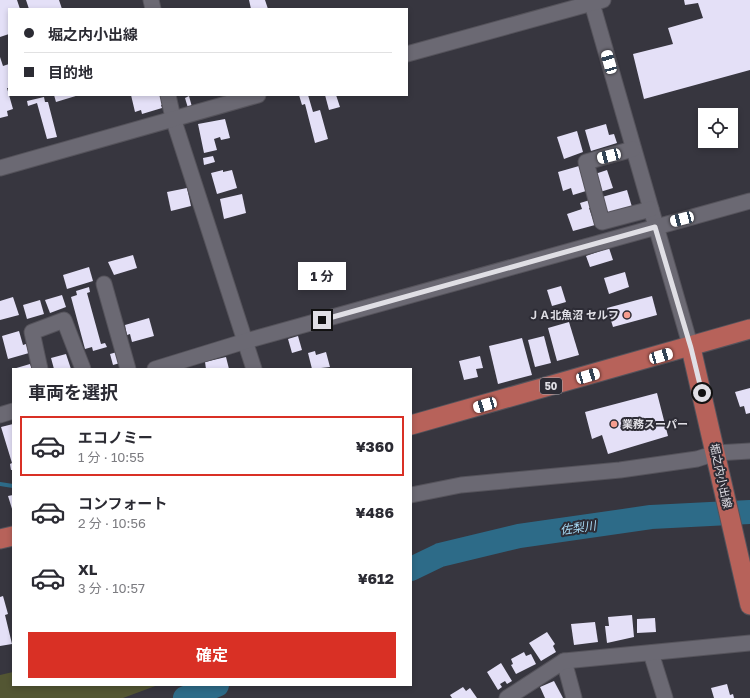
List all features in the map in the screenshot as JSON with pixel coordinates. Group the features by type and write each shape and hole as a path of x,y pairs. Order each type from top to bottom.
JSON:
{"main road":[{"name":"50","path":"412,425 691,348 750,329"},
{"name":"堀之内小出線","path":"691,348 722,456 743,580 750,605"},
{"path":"0,539 12,536"}],"street":[{"path":"408,54 595,1 633,149 691,348"},
{"path":"168,96 173,118 254,368"},
{"path":"0,168 254,96"},
{"path":"633,149 586,162 602,222 651,209"},
{"path":"158,368 246,341 750,201"},
{"path":"104,284 128,368"},
{"path":"40,368 32,332 64,320 83,368"},
{"path":"0,415 12,411"},
{"path":"412,495 461,485 620,470 722,456 750,450"},
{"path":"507,698 564,661 750,643"},
{"path":"650,652 665,698"},
{"path":"564,661 574,698"}],"green space":[{"path":"12,672 12,686 155,686 123,698 0,698 0,675"}],"building":[{"path":"0,0 17,0 20,8 8,8 8,34 0,37"},
{"path":"26,0 59,0 62,8 29,8"},
{"path":"249,0 265,0 268,8 251,8"},
{"path":"684,0 750,0 750,70 644,99 633,54 673,44 668,28 703,18 698,3 685,5"},
{"path":"0,57 3,66 8,64 7,88 8,96 9,96 13,109 7,111 8,116 0,118"},
{"path":"54,96 76,96 56,102"},
{"path":"131,96 163,96 165,104 161,105 162,108 142,114 141,110 135,112"},
{"path":"189,96 192,107 188,108 185,98"},
{"path":"299,96 308,96 313,112 320,110 328,139 315,143 305,104 302,105"},
{"path":"325,96 336,96 340,107 329,110"},
{"path":"44,97 45,102 48,102 57,137 47,139 37,103 28,106 27,101"},
{"path":"225,119 230,138 221,140 220,137 214,139 217,150 204,153 198,124"},
{"path":"606,124 609,135 614,134 617,143 591,151 585,130"},
{"path":"577,131 583,152 564,159 557,137"},
{"path":"213,156 215,162 204,165 203,158"},
{"path":"579,166 586,191 573,195 571,188 563,191 558,172"},
{"path":"223,170 223,172 232,170 237,188 217,194 211,173"},
{"path":"607,170 613,188 600,192 595,174"},
{"path":"187,188 191,206 171,211 167,192"},
{"path":"627,190 632,207 607,214 602,197"},
{"path":"242,194 246,213 224,219 220,199"},
{"path":"590,200 592,207 589,208 595,225 573,231 567,214 582,209 580,203"},
{"path":"609,248 613,260 590,267 586,256"},
{"path":"133,255 137,268 114,275 108,262"},
{"path":"89,267 93,281 67,289 63,275"},
{"path":"625,272 629,287 609,294 604,278"},
{"path":"561,286 566,302 552,306 547,290"},
{"path":"89,287 90,292 87,293 101,344 105,343 107,347 93,351 92,347 85,349 71,297 77,295 76,291"},
{"path":"62,295 66,307 50,313 45,300"},
{"path":"652,296 657,315 613,327 607,308"},
{"path":"13,297 19,315 0,320 0,301"},
{"path":"40,300 44,314 27,319 23,305"},
{"path":"149,318 154,336 132,342 130,334 127,335 125,325"},
{"path":"569,322 579,355 557,361 548,328"},
{"path":"19,331 23,345 26,344 29,353 8,359 2,336"},
{"path":"298,336 302,350 292,353 288,339"},
{"path":"544,336 551,363 535,367 528,340"},
{"path":"522,338 532,375 498,384 489,346"},
{"path":"315,351 316,355 326,352 330,367 312,368 308,353"},
{"path":"117,352 120,363 113,365 110,354"},
{"path":"66,354 71,368 54,368 51,358"},
{"path":"480,356 483,368 476,369 478,377 464,380 459,361"},
{"path":"226,357 229,368 206,368 205,362"},
{"path":"30,364 32,368 16,368"},
{"path":"750,388 750,413 746,414 744,406 740,407 735,392"},
{"path":"657,393 668,436 608,454 602,435 592,439 585,412"},
{"path":"12,424 12,463 1,427"},
{"path":"12,495 12,509 8,496"},
{"path":"3,596 8,614 5,615 12,644 0,646 0,597"},
{"path":"632,615 634,637 607,643 605,626 609,626 608,617"},
{"path":"655,618 656,632 637,633 637,619"},
{"path":"595,622 598,642 574,645 571,624"},
{"path":"547,632 555,644 553,646 556,652 541,661 529,643"},
{"path":"524,652 526,656 531,654 536,664 516,674 511,665 513,664 511,659"},
{"path":"501,663 512,681 507,684 505,681 500,684 502,687 498,690 487,672"},
{"path":"554,681 563,698 545,698 540,687"},
{"path":"727,684 730,695 733,694 734,698 714,698 711,688"},
{"path":"463,687 466,691 470,688 477,698 452,698 450,695"}],"waterway":[{"path":"0,484 12,486"},
{"name":"佐梨川","path":"412,569 440,555 519,536 651,517 750,512"},
{"name":"佐梨川","path":"185,698 215,686"}],"place":[{"name":"ＪＡ北魚沼 セルフ","path":"627,315"},
{"name":"業務スーパー","path":"614,424"}],"route":[{"path":"322,320 655,227 691,348 702,393"}]}
